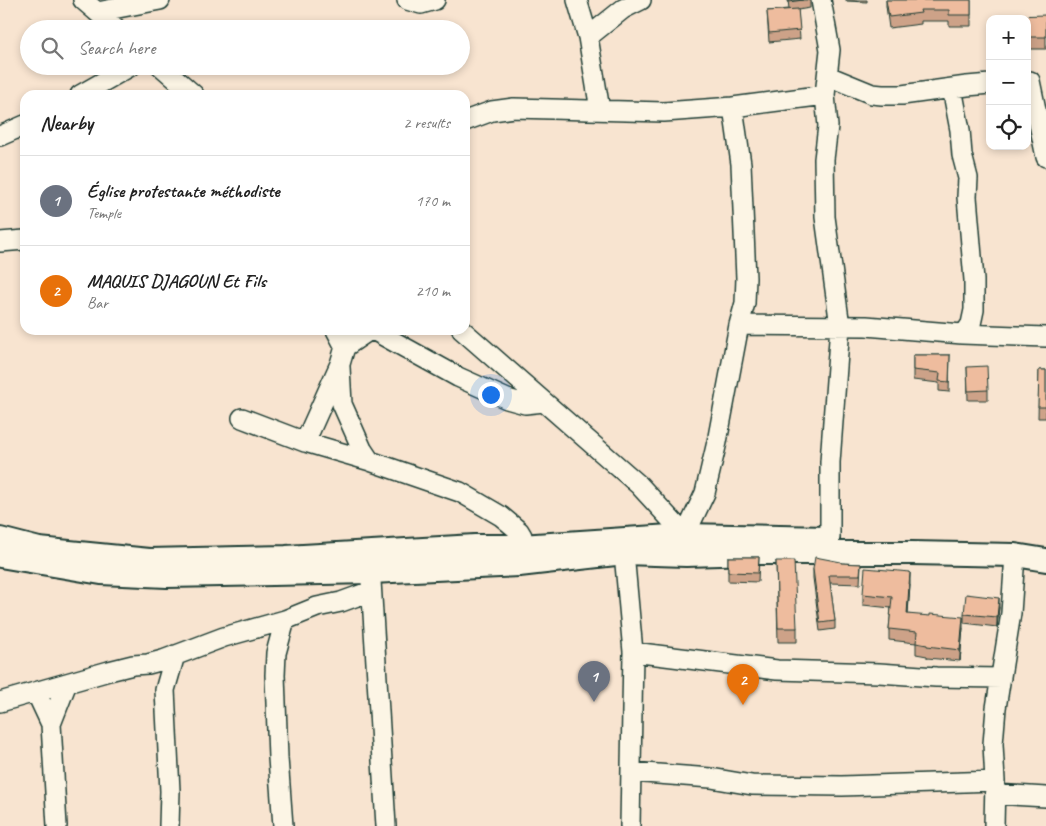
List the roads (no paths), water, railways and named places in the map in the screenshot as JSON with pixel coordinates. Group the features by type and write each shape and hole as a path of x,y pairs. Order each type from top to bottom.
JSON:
{"main road":[{"path":"0,539 38,549 149,560 286,557 475,546 521,546 685,535 1012,541 1046,544"},
{"path":"0,556 101,573 371,582 624,553 912,553 1015,555 1046,560"}],"street":[{"path":"90,6 160,0"},
{"path":"407,0 421,4 435,0"},
{"path":"577,0 588,37 600,110"},
{"path":"588,37 623,9 641,0"},
{"path":"821,0 830,50 825,94 828,126 824,159 825,217 840,326 830,462 830,538"},
{"path":"90,6 107,20"},
{"path":"89,90 115,75"},
{"path":"171,75 188,90"},
{"path":"828,76 872,94 882,95 902,95 986,84"},
{"path":"1034,81 1046,157"},
{"path":"952,88 960,130 962,155 968,178 967,197 974,280 974,310 970,324 962,334"},
{"path":"470,119 492,111 514,108 664,112 733,106 825,94"},
{"path":"468,335 639,485 685,535 705,493 745,303 746,278 741,164 733,106"},
{"path":"0,136 20,127"},
{"path":"0,242 20,240"},
{"path":"739,325 866,326 962,334 1046,337"},
{"path":"337,335 343,355 342,404 362,449 370,462"},
{"path":"305,442 343,355 366,335"},
{"path":"381,335 458,377 507,399 525,404 544,402"},
{"path":"242,418 305,442 460,492 501,516 519,530 522,536 521,546"},
{"path":"624,553 633,652 630,826"},
{"path":"994,826 993,744 996,708 1011,613 1015,555"},
{"path":"0,702 109,670 148,664 224,637 285,620 322,605 341,602 371,582"},
{"path":"371,582 386,826"},
{"path":"283,826 275,675 276,654 285,620"},
{"path":"633,652 777,670 879,673 936,678 1002,678"},
{"path":"169,826 170,791 165,690 176,655"},
{"path":"148,664 165,690"},
{"path":"51,724 67,683"},
{"path":"36,692 51,724 57,826"},
{"path":"631,772 711,778 752,785 995,788 1046,797"}],"place":[{"name":"Église protestante méthodiste","path":"594,702"},
{"name":"MAQUIS DJAGOUN Et Fils","path":"743,705"}]}
